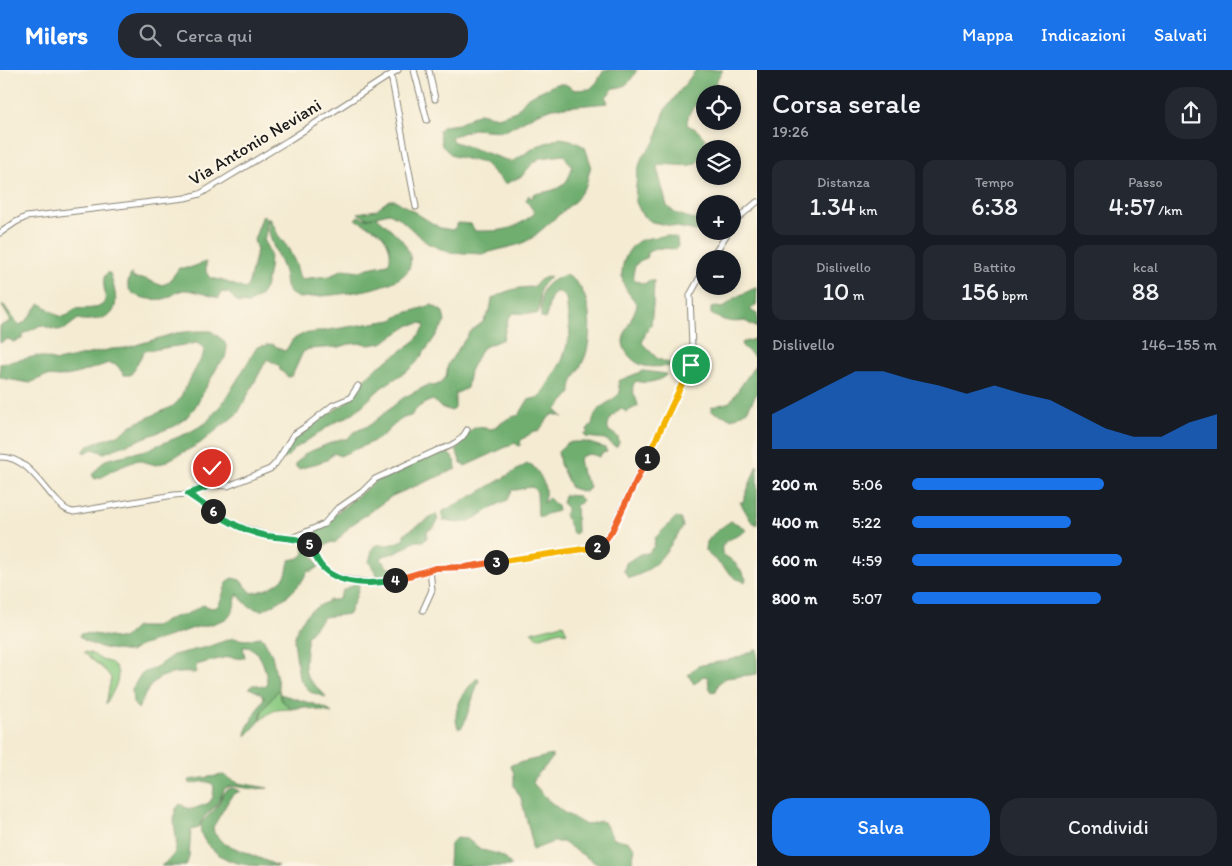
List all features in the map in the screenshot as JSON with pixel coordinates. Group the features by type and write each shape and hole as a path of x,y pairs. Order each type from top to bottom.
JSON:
{"street":[{"path":"414,70 427,120"},
{"path":"429,70 436,98"},
{"path":"394,72 416,207"},
{"name":"Via Antonio Neviani","path":"0,233 18,220 29,217 197,196 289,140 394,72"},
{"path":"741,215 757,202"},
{"path":"188,494 233,524 266,535 308,543 322,567 332,574 347,580 375,583 386,582 430,570 465,567 598,547 612,531 689,370 692,347 690,295 696,284"},
{"path":"0,457 10,457 20,462 63,507 73,512 174,494 188,494 210,486 228,486 270,469 276,463 292,435 333,405 350,398 358,386"},
{"path":"290,539 324,524 336,510 362,492 375,479 461,440 466,430"},
{"path":"210,486 212,468"},
{"path":"423,610 432,590 430,570"}],"green space":[{"path":"604,70 637,70 628,83 622,87 614,88 606,97 608,103 553,108 536,114 507,130 473,129 451,137 452,141 512,162 537,146 560,138 571,140 585,147 591,165 586,185 576,200 532,238 521,244 482,254 448,252 427,243 399,218 389,213 376,216 399,237 409,253 410,266 402,276 387,284 348,293 300,298 289,292 284,272 269,233 268,219 270,218 296,264 300,279 330,276 343,269 360,271 388,264 390,251 384,237 375,229 355,219 358,216 365,219 374,217 366,218 358,213 376,210 389,200 395,200 440,228 453,230 458,223 471,224 475,231 501,230 514,227 527,219 535,213 526,200 529,195 530,198 533,197 533,194 553,190 567,180 572,167 564,155 540,158 522,176 505,184 484,163 453,156 442,146 439,131 443,126 459,124 479,113 498,117 516,111 528,97 556,84 565,84 575,90 590,89"},
{"path":"696,70 723,70 716,85 696,85 696,105 691,110 687,125 696,129 705,139 696,140 696,163 690,165 658,165 657,168 667,206 675,213 696,220 696,231 652,222 642,215 635,200 637,173 642,157 655,142 665,110"},
{"path":"263,215 267,218 264,240 270,254 269,269 265,288 259,297 248,304 238,303 229,293 221,292 219,298 185,290 166,298 149,299 136,295 128,287 128,281 132,273 133,278 146,279 160,285 169,282 179,268 189,268 206,262 206,272 210,278 245,289 248,286 257,250 254,240"},
{"path":"666,235 677,238 678,247 676,249 657,248 648,252 647,258 635,266 633,276 634,280 644,284 650,280 654,281 651,325 642,343 658,359 677,366 676,368 649,367 637,363 627,354 623,341 637,305 623,283 622,270 626,256 629,250 639,241"},
{"path":"107,273 110,273 116,302 112,313 106,317 90,320 78,319 65,329 56,330 41,325 23,334 22,339 13,342 9,339 0,343 0,326 11,321 2,306 4,305 17,324 20,325 27,320 39,304 60,316 69,314 74,309 101,306 105,298 104,277"},
{"path":"565,275 574,280 581,288 590,321 586,354 572,383 571,393 556,410 563,417 554,414 550,416 538,432 534,431 520,441 521,445 519,446 515,443 465,466 461,464 456,449 467,437 468,432 476,427 492,429 509,418 519,415 528,400 540,397 562,361 570,335 566,298 560,292 555,292 551,298 545,319 541,317 541,301 543,290 546,286"},
{"path":"551,277 540,289 538,314 513,313 508,319 503,339 482,348 470,371 467,388 455,394 455,408 452,411 440,407 433,400 429,401 418,408 411,416 401,419 383,435 370,443 340,456 334,453 327,460 299,469 296,467 296,463 304,454 340,439 347,439 354,432 370,425 403,398 428,385 434,386 441,383 446,377 448,364 470,332 483,322 490,310 492,299 511,290 533,287 540,280"},
{"path":"757,287 756,305 750,310 757,314 757,328 745,321 727,321 711,314 711,308 723,308 741,295"},
{"path":"432,305 443,312 445,322 413,366 381,388 360,408 296,448 285,459 281,457 292,438 347,402 354,389 374,370 415,341 425,327 423,323 410,325 382,343 369,345 362,343 349,344 340,347 309,349 303,352 292,376 288,377 279,369 280,366 267,359 238,413 199,444 163,463 156,465 138,460 113,470 102,477 95,479 92,475 105,460 146,450 188,433 206,423 225,400 257,347 272,344 284,351 292,340 303,334 392,320 402,314"},
{"path":"211,331 224,341 227,348 225,358 218,366 195,407 186,418 175,426 104,453 93,449 84,453 83,451 94,443 119,434 130,426 173,406 179,400 203,355 204,348 197,343 144,351 131,375 124,375 117,365 109,363 76,374 60,377 45,376 30,383 0,378 0,364 37,356 57,361 112,349 126,348 176,333"},
{"path":"757,336 757,393 747,411 732,419 711,411 712,407 730,402 756,364 756,358 741,343 754,339"},
{"path":"643,371 667,374 652,382 636,381 633,390 638,406 626,412 621,408 608,423 608,430 618,437 619,443 616,447 605,439 586,437 584,435 588,433 587,429 592,425 599,409 620,393 618,381"},
{"path":"586,442 605,448 607,452 602,453 599,457 588,454 579,459 582,474 590,486 585,492 571,488 560,464 558,452 567,443"},
{"path":"441,451 447,452 455,460 456,469 392,496 350,526 335,543 332,542 324,546 317,554 315,551 323,543 322,539 315,535 316,531 334,515 377,480"},
{"path":"527,464 532,465 544,483 545,498 543,503 549,498 557,506 558,511 546,514 543,517 538,516 537,492 532,487 529,487 512,490 508,500 470,520 453,522 443,520 443,511"},
{"path":"757,465 757,525 751,521 740,502 743,502"},
{"path":"564,495 578,496 582,500 581,503 576,505 576,534 573,533 565,515 567,508 562,503"},
{"path":"436,514 438,520 434,527 427,531 427,537 424,541 416,541 398,552 383,556 381,559 388,568 398,569 400,573 389,577 378,576 369,562 373,547 389,545 404,540 404,534"},
{"path":"676,517 681,519 683,527 661,558 639,575 629,578 624,571 626,563 640,554 648,553 654,546 655,538"},
{"path":"731,521 746,530 725,542 722,549 723,555 734,562 739,568 746,579 745,582 735,578 705,551 705,546 710,538"},
{"path":"304,544 307,545 319,566 312,571 308,571 288,596 264,610 248,605 238,594 233,611 228,618 140,646 130,652 90,644 79,636 80,634 91,634 123,639 136,627 154,627 174,617 187,614 203,605 212,608 217,607 229,580 232,578 240,580 252,593 265,590 282,579 286,574 290,560 299,558 304,554"},
{"path":"354,583 359,584 359,588 349,614 324,617 307,636 305,662 307,676 326,697 310,692 299,678 294,640 298,626 310,611 330,600 338,600 343,590"},
{"path":"563,624 567,633 560,631 538,638 531,632"},
{"path":"233,638 245,640 263,638 272,655 279,689 262,711 260,721 246,736 247,728 264,698 260,693 249,688 252,685 264,687 267,684 264,666 258,654 249,647 243,647 245,657 243,658 229,657 218,659 196,665 196,672 194,673 166,675 156,680 150,687 138,709 133,703 132,689 141,674 156,667 173,655 207,647"},
{"path":"757,649 757,674 726,678 719,683 716,691 712,692 709,687 708,677 703,676 694,684 688,675 697,666 734,659"},
{"path":"84,652 111,662 116,668 118,679 106,704 111,678"},
{"path":"477,678 479,680 464,724 461,728 458,728 456,714 460,701"},
{"path":"279,689 280,694 291,709 274,711 260,721 262,711"},
{"path":"280,694 326,708 332,713 302,707 291,709 285,704"},
{"path":"552,755 550,761 533,783 548,800 563,812 586,825 600,821 604,822 613,838 629,842 635,848 631,866 600,866 563,842 553,842 532,850 531,837 521,798 514,786 514,773 510,765"},
{"path":"223,775 238,783 268,788 254,789 232,786 225,788 216,806 204,817 198,828 191,830 189,857 186,866 161,866 172,856 176,849 174,815 176,809 180,804 193,809 209,803 213,797 214,786 212,784 203,782 191,784 188,782 189,780"},
{"path":"232,788 240,791 232,795 213,827 214,833 223,843 278,866 256,866 238,863 214,851 206,843 202,835 201,825 216,808 228,789"},
{"path":"456,838 467,839 482,850 504,857 512,866 449,866 450,844"}],"route":[{"path":"212,468 210,486 188,494 233,524 266,535 306,542 325,570 347,580 375,583 386,582 436,568 465,567 586,550 600,546 612,531 691,365"}]}
